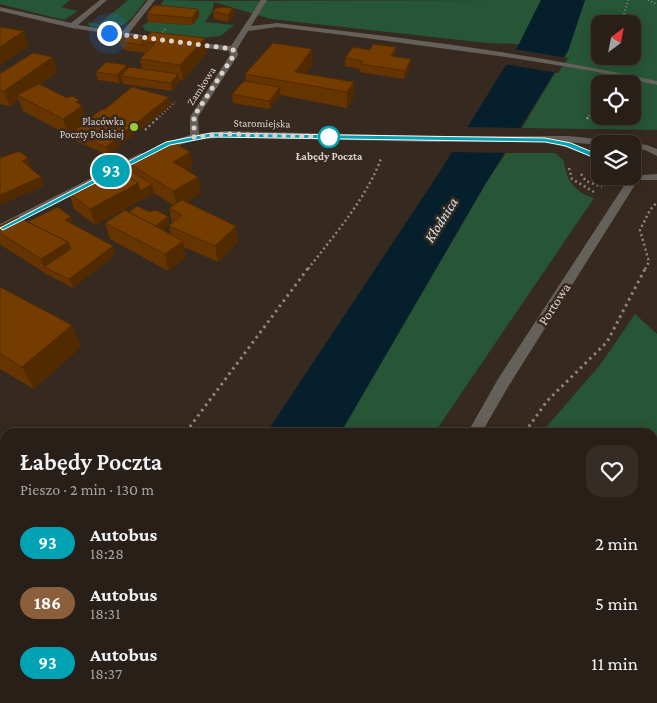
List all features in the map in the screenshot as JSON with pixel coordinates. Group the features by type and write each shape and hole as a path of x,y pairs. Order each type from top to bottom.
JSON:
{"street":[{"path":"72,26 104,0"},
{"path":"123,35 152,0"},
{"name":"Zamkowa","path":"194,137 194,116 234,55 233,49 264,0"},
{"path":"0,8 72,26 150,38"},
{"path":"245,29 277,26 506,55 576,66 657,83"},
{"name":"Zamkowa","path":"184,43 233,49"},
{"name":"Staromiejska","path":"0,228 136,158 168,144 194,137 226,134 568,139 591,141"},
{"name":"Staromiejska","path":"545,140 568,144 591,153"},
{"path":"641,145 657,144"},
{"path":"641,148 657,153"},
{"path":"641,177 657,177"},
{"name":"Portowa","path":"477,428 503,383 629,185"}],"path":[{"path":"624,15 628,0"},
{"path":"648,0 657,4"},
{"path":"160,35 167,27"},
{"path":"138,135 166,112 178,97"},
{"path":"583,124 591,113"},
{"path":"189,428 357,204 374,177 383,155"},
{"path":"528,428 547,401 607,342 649,262 640,230 650,210 657,202"}],"green space":[{"path":"0,0 70,0 61,7 78,11 64,20 0,4"},
{"path":"128,0 146,0 123,25 110,28 89,26 88,22 99,24"},
{"path":"164,0 541,0 519,44 487,43 271,19 214,2 212,12 205,22 234,25 221,36 203,38 146,31 142,26 148,22 192,25 199,17 156,12"},
{"path":"585,0 657,0 657,130 522,128 568,51"},
{"path":"506,153 555,153 564,161 569,180 573,185 582,193 594,198 438,428 343,428 486,183"},
{"path":"635,314 657,334 657,428 545,428 600,365"}],"water":[{"name":"Kłodnica","path":"541,0 585,0 568,51 486,183 343,428 270,428 439,173 519,44"}],"pier":[{"path":"513,49 568,58 558,73 504,64"},
{"path":"464,127 525,128 509,153 449,152"}],"building":[{"path":"154,5 198,9 192,18 147,14"},
{"path":"216,8 233,8 228,15 213,11"},
{"path":"0,27 24,31 0,47"},
{"path":"151,32 205,38 180,65 140,59 155,43 142,42"},
{"path":"122,35 146,38 142,42 143,45 122,42 125,39 119,39"},
{"path":"273,43 312,49 295,72 354,82 347,92 245,74"},
{"path":"373,44 396,47 391,56 411,59 405,71 361,64 363,61 345,58 353,47 370,50"},
{"path":"33,53 53,57 4,91 0,90 0,73"},
{"path":"106,62 127,65 117,75 96,72"},
{"path":"129,67 178,74 171,83 121,76"},
{"path":"244,81 280,87 269,101 232,94"},
{"path":"39,84 67,98 72,96 79,100 76,102 82,106 63,119 17,95"},
{"path":"132,87 169,97 106,147 73,132 102,109 104,110"},
{"path":"170,140 190,152 173,162 198,177 173,191 127,162"},
{"path":"19,151 28,158 22,161 41,177 0,195 0,158"},
{"path":"117,169 138,183 90,209 69,193"},
{"path":"129,170 152,184 140,191 138,183 124,174"},
{"path":"182,200 236,226 215,246 169,226 182,215 169,208"},
{"path":"137,206 150,212 155,210 168,216 155,226 129,212"},
{"path":"58,207 71,217 65,220 113,246 69,279 44,267 71,249 68,242 27,222"},
{"path":"125,210 183,241 165,254 105,223"},
{"path":"18,217 68,242 41,259 0,233 0,226"},
{"path":"0,287 72,325 22,367 0,354"}],"bus line":[{"name":"93","path":"0,228 136,158 168,144 194,137 226,134 545,140 568,144 591,153"}],"place":[{"name":"Placówka Poczty Polskiej","path":"134,127"},
{"name":"Łabędy Poczta","path":"329,137"}],"route":[{"path":"109,33 233,49 234,55 205,102 194,116 194,137 226,134 329,137"}]}
